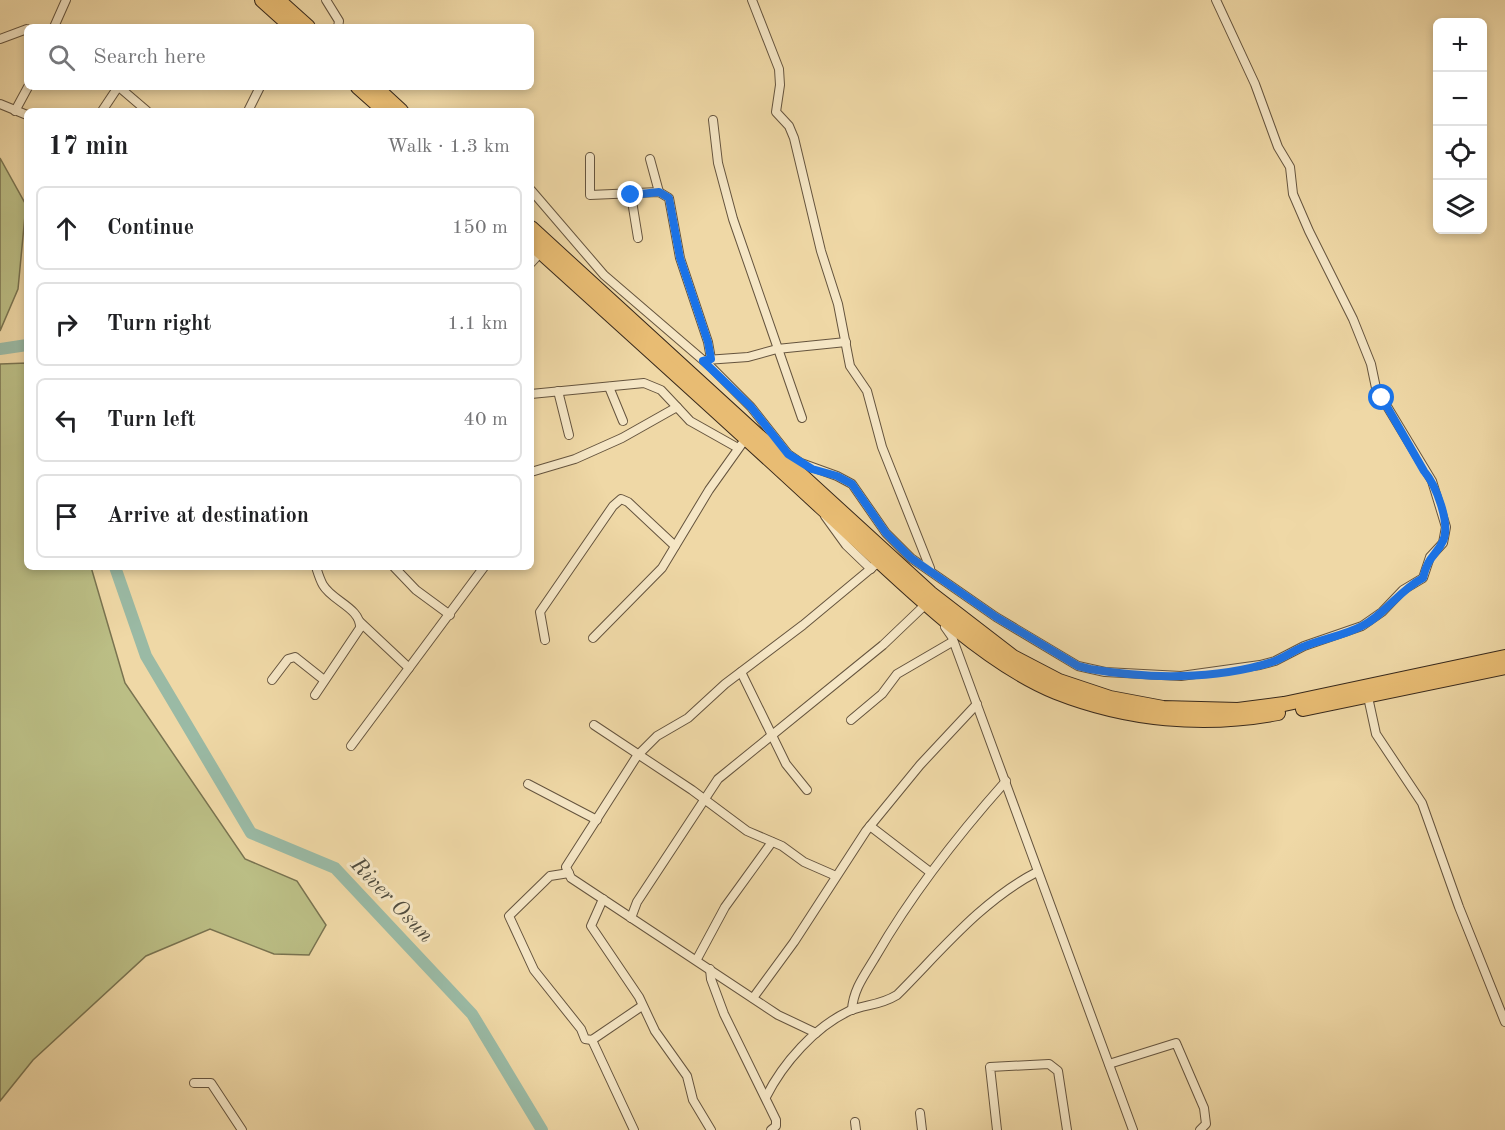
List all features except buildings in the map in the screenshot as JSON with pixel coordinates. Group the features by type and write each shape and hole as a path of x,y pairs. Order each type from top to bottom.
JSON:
{"highway":[{"path":"262,0 289,24"},
{"path":"278,0 305,24"},
{"path":"361,90 382,108"},
{"path":"378,90 398,108"},
{"path":"534,231 749,434 875,565 968,638 1009,666 1055,691 1106,708 1201,722 1241,720 1368,697 1505,667"},
{"path":"536,248 930,593 1013,657 1059,681 1110,698 1163,708 1238,710 1284,704 1505,657"}],"street":[{"path":"55,24 66,0"},
{"path":"326,0 339,21 338,24"},
{"path":"752,0 779,69 780,85 776,112 789,126 794,138 821,251 838,304 850,366 867,391 882,447 930,569"},
{"path":"534,394 644,383 652,385 667,394 690,421 749,434 788,454 801,464 837,476 852,484 886,533 911,558 996,617 1078,666 1105,672 1181,676 1268,663 1304,646 1362,626 1382,612 1403,590 1423,578 1430,557 1443,543 1446,527 1432,481 1376,388 1371,364 1353,319 1293,194 1290,167 1278,147 1255,84 1216,0"},
{"path":"0,39 24,30"},
{"path":"15,111 26,90"},
{"path":"104,108 116,90"},
{"path":"122,90 143,108"},
{"path":"250,108 258,90"},
{"path":"0,104 24,114"},
{"path":"712,120 718,163 733,219 802,418"},
{"path":"590,158 590,195 659,192 669,198 680,258 708,342 707,360"},
{"path":"650,159 659,192"},
{"path":"534,193 604,275 707,360 751,407 749,434 662,568 593,638"},
{"path":"631,195 638,238"},
{"path":"707,360 748,357 777,349 846,342"},
{"path":"609,387 623,421"},
{"path":"558,391 569,435"},
{"path":"534,470 575,459 622,438 677,407"},
{"path":"544,640 540,612 613,506 621,500 628,502 675,546"},
{"path":"816,1032 801,1027 753,998 697,959 631,918 571,878 566,867 637,756 657,736 688,718 741,672 875,565"},
{"path":"317,570 323,586 352,610 360,622 410,668"},
{"path":"397,570 416,590 450,615"},
{"path":"351,746 482,570"},
{"path":"631,918 637,902 718,779 883,645 926,605 950,632 1006,781 1036,872 1060,926 1133,1130"},
{"path":"315,695 360,628 360,622"},
{"path":"851,720 882,694 897,674 952,642"},
{"path":"272,680 288,659 295,657 324,680"},
{"path":"741,672 786,764 807,790"},
{"path":"1368,697 1376,734 1422,802 1459,907 1505,1022"},
{"path":"753,998 794,942 870,826 920,765 977,704"},
{"path":"594,725 747,831 836,876"},
{"path":"852,1010 856,990 892,927 930,872 1006,781"},
{"path":"528,784 597,820"},
{"path":"870,826 930,872"},
{"path":"697,959 725,907 771,842"},
{"path":"766,1097 774,1082 816,1032 852,1010 883,1003 897,994 987,907 1020,880 1036,872"},
{"path":"569,873 550,876 509,916 534,970 581,1029 585,1039 592,1040 642,1006"},
{"path":"603,899 591,926 618,964 655,1030 687,1076 693,1100 711,1130"},
{"path":"710,969 711,979 724,1014 766,1097 777,1124 771,1130"},
{"path":"801,1027 805,1046"},
{"path":"592,1040 634,1130"},
{"path":"1109,1064 1176,1043 1204,1108 1206,1124 1200,1130"},
{"path":"997,1130 990,1067 1049,1064 1055,1066 1058,1071 1067,1130"},
{"path":"194,1083 211,1083 242,1130"},
{"path":"920,1113 922,1130"}],"green space":[{"path":"0,158 24,201 24,226 18,289 0,331"},
{"path":"24,363 24,570 92,570 125,683 245,859 297,881 326,925 309,955 274,954 210,929 146,956 33,1060 0,1101 0,364"}],"waterway":[{"name":"River Osun","path":"0,349 24,345"},
{"name":"River Osun","path":"116,570 146,656 251,833 335,868 472,1014 542,1130"}],"route":[{"path":"631,195 659,192 669,198 680,258 708,342 711,359 703,361 751,407 788,454 801,464 837,476 852,484 886,533 911,558 996,617 1078,666 1105,672 1181,676 1260,665 1275,661 1304,646 1362,626 1382,612 1403,590 1423,578 1430,557 1443,543 1446,527 1432,481 1382,398"}]}
